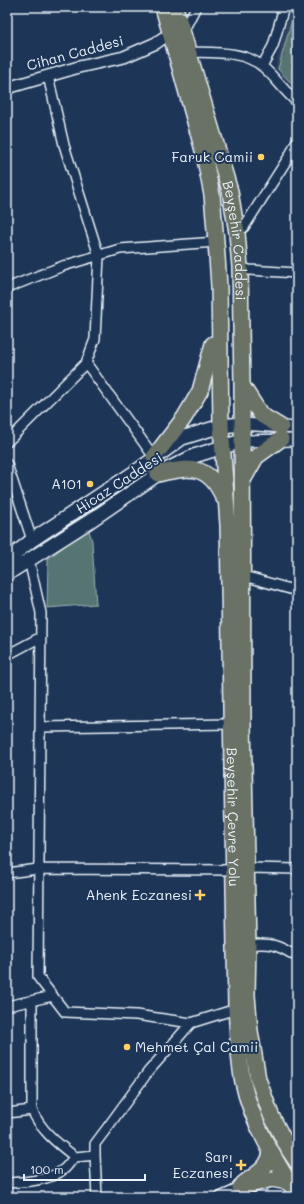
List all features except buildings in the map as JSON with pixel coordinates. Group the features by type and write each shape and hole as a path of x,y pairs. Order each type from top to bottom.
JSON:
{"highway":[{"name":"Beyşehir Caddesi","path":"163,7 188,52 230,191 237,233 240,267 242,483"},
{"name":"Beyşehir Caddesi","path":"175,7 177,34 212,195 219,286 218,324 221,426"},
{"path":"154,457 184,418 200,391 209,364 218,324"},
{"path":"242,385 261,415 281,433 256,456 242,483"},
{"name":"Beyşehir Çevre Yolu","path":"221,426 226,505 232,724 240,869 248,945 247,995 250,1031 258,1079 271,1115 297,1162"},
{"path":"158,474 178,469 190,469 205,474 216,482 226,505"},
{"name":"Beyşehir Çevre Yolu","path":"242,483 244,576 243,722 236,1009 243,1083 257,1124 288,1182 297,1195"},
{"path":"240,1188 267,1166 271,1151"},
{"path":"240,1188 271,1179 288,1182"}],"main road":[{"name":"Hicaz Caddesi","path":"7,560 32,540 138,470 154,457 186,436 221,426 242,424"},
{"path":"186,436 196,439 199,445 192,457"},
{"name":"Hicaz Caddesi","path":"7,574 90,521 158,474 192,457 222,446 242,441"}],"street":[{"path":"177,34 196,7"},
{"path":"262,66 273,46 284,7"},
{"name":"Cihan Caddesi","path":"7,88 48,76 124,58 156,43 163,38 177,34"},
{"path":"188,52 224,53 246,58 262,66 297,102"},
{"path":"7,442 86,363 96,339 99,256 64,145 48,76"},
{"path":"237,233 248,220 290,155 297,140"},
{"path":"7,288 63,266 120,249 216,242"},
{"path":"240,267 297,272"},
{"path":"86,363 154,457"},
{"path":"242,424 281,433 297,440"},
{"path":"281,433 297,428"},
{"name":"Hicaz Caddesi","path":"242,441 281,433"},
{"path":"7,464 32,540"},
{"path":"29,560 41,613 38,977 65,1012 136,1015 191,1023 236,1009"},
{"path":"244,576 297,591"},
{"path":"7,655 41,637"},
{"path":"41,727 232,724"},
{"path":"7,874 38,869 297,870"},
{"path":"248,945 265,942 288,951 297,957"},
{"path":"7,1006 53,996"},
{"path":"32,1001 32,1110 38,1123 54,1140 74,1157"},
{"path":"97,1197 95,1144 148,1072 191,1023"},
{"path":"7,1113 32,1110"},
{"path":"7,1183 31,1182 64,1169 74,1157 95,1155"},
{"path":"220,1197 240,1188"}],"shaded area":[{"path":"291,7 297,7 297,93 275,69"}],"green space":[{"path":"292,20 297,21 297,89 278,69"},
{"path":"88,527 92,541 96,604 47,608 48,559"}],"place":[{"name":"Faruk Camii","path":"261,157"},
{"name":"A101","path":"90,484"},
{"name":"Ahenk Eczanesi","path":"200,895"},
{"name":"Mehmet Çal Camii","path":"127,1047"},
{"name":"Sarı Eczanesi","path":"241,1165"}]}
